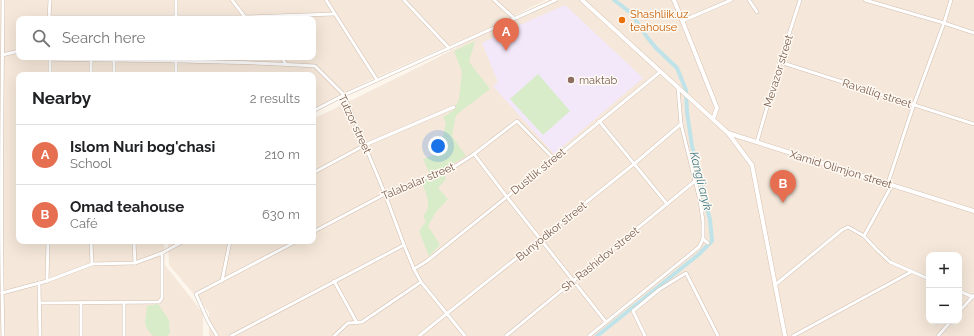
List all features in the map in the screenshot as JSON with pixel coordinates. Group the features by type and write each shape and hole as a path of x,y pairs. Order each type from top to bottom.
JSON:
{"main road":[{"path":"582,0 678,88"},
{"path":"674,0 717,108 712,119"},
{"name":"Xamid Olimjon street","path":"678,88 728,133 974,211"},
{"path":"728,133 752,165 785,336"}],"street":[{"path":"3,0 1,75 1,293 3,336"},
{"path":"49,16 50,0"},
{"path":"176,0 176,16"},
{"path":"232,0 244,16"},
{"path":"326,0 378,80"},
{"path":"404,0 449,48"},
{"path":"494,0 514,18"},
{"path":"316,109 344,95 556,0"},
{"path":"682,21 731,0"},
{"path":"749,0 757,12"},
{"name":"Mevazor street","path":"757,142 800,0"},
{"path":"865,0 974,33"},
{"path":"864,236 890,184 914,104 951,0"},
{"path":"275,16 334,14"},
{"path":"2,55 16,52"},
{"path":"50,60 50,72"},
{"path":"91,60 91,72"},
{"name":"Tutzor street","path":"91,60 176,61 315,66 344,95 385,194 404,245 421,282 465,336"},
{"path":"114,60 114,72"},
{"path":"283,60 286,64"},
{"path":"176,61 176,72"},
{"name":"Ravalliq street","path":"780,62 974,124"},
{"name":"Dustlik street","path":"414,269 427,261 507,197 660,72"},
{"path":"589,336 699,247 703,239 703,221 700,201 681,124 678,88"},
{"path":"316,171 365,145 454,107"},
{"name":"Talabalar street","path":"316,230 385,194 451,169 474,154 517,121 554,159"},
{"path":"599,121 667,204"},
{"name":"Bunyodkor street","path":"419,336 634,164 681,124"},
{"path":"474,154 606,322"},
{"name":"Sh. Rashidov street","path":"506,336 695,181"},
{"path":"776,285 842,230 848,227 864,236 876,250 890,262 926,278"},
{"path":"703,239 708,243"},
{"path":"48,244 48,281"},
{"path":"92,244 92,264"},
{"path":"134,244 135,263"},
{"path":"1,293 48,281 92,264 135,263 162,253 178,244"},
{"path":"222,281 229,244"},
{"path":"216,336 196,294 291,244"},
{"path":"231,336 404,245"},
{"path":"40,302 159,302 162,298 162,253"},
{"path":"793,336 911,272"},
{"path":"645,336 633,311 660,289 686,273 718,336"},
{"path":"334,281 357,323"},
{"path":"334,336 348,323 362,322 421,282"},
{"path":"39,283 40,336"},
{"path":"962,292 973,296 962,309"},
{"path":"81,302 81,336"},
{"path":"124,302 124,336"},
{"path":"938,336 948,324"}],"shaded area":[{"path":"0,0 546,0 504,21 368,81 316,107 316,72 16,72 16,244 164,244 165,265 203,313 203,336 0,336"},
{"path":"549,0 974,0 974,336 209,336 209,312 169,265 168,244 316,244 316,118 421,66"},
{"name":"maktab","path":"565,5 643,78 554,154 493,86 498,82 482,43"}],"green space":[{"path":"475,41 469,62 490,89 456,115 452,136 466,156 430,174 423,159 439,153 446,123 443,117 454,110 459,99 462,72 454,51"},
{"path":"538,74 570,111 543,135 510,99"},
{"path":"444,174 446,179 438,188 448,199 435,213 428,226 440,245 429,256 419,231 426,221 423,216 428,208 428,199 421,181"},
{"path":"158,304 169,320 170,333 167,336 152,335 146,327 147,306"}],"waterway":[{"name":"Kangli aryk","path":"597,336 698,255 712,241 710,220 692,146 687,112 686,90 677,68 656,48 631,13 614,0"}],"place":[{"name":"Shashliik.uz teahouse","path":"622,20"},
{"name":"Islom Nuri bog'chasi","path":"506,51"},
{"name":"maktab","path":"571,80"},
{"name":"Omad teahouse","path":"783,203"}]}
